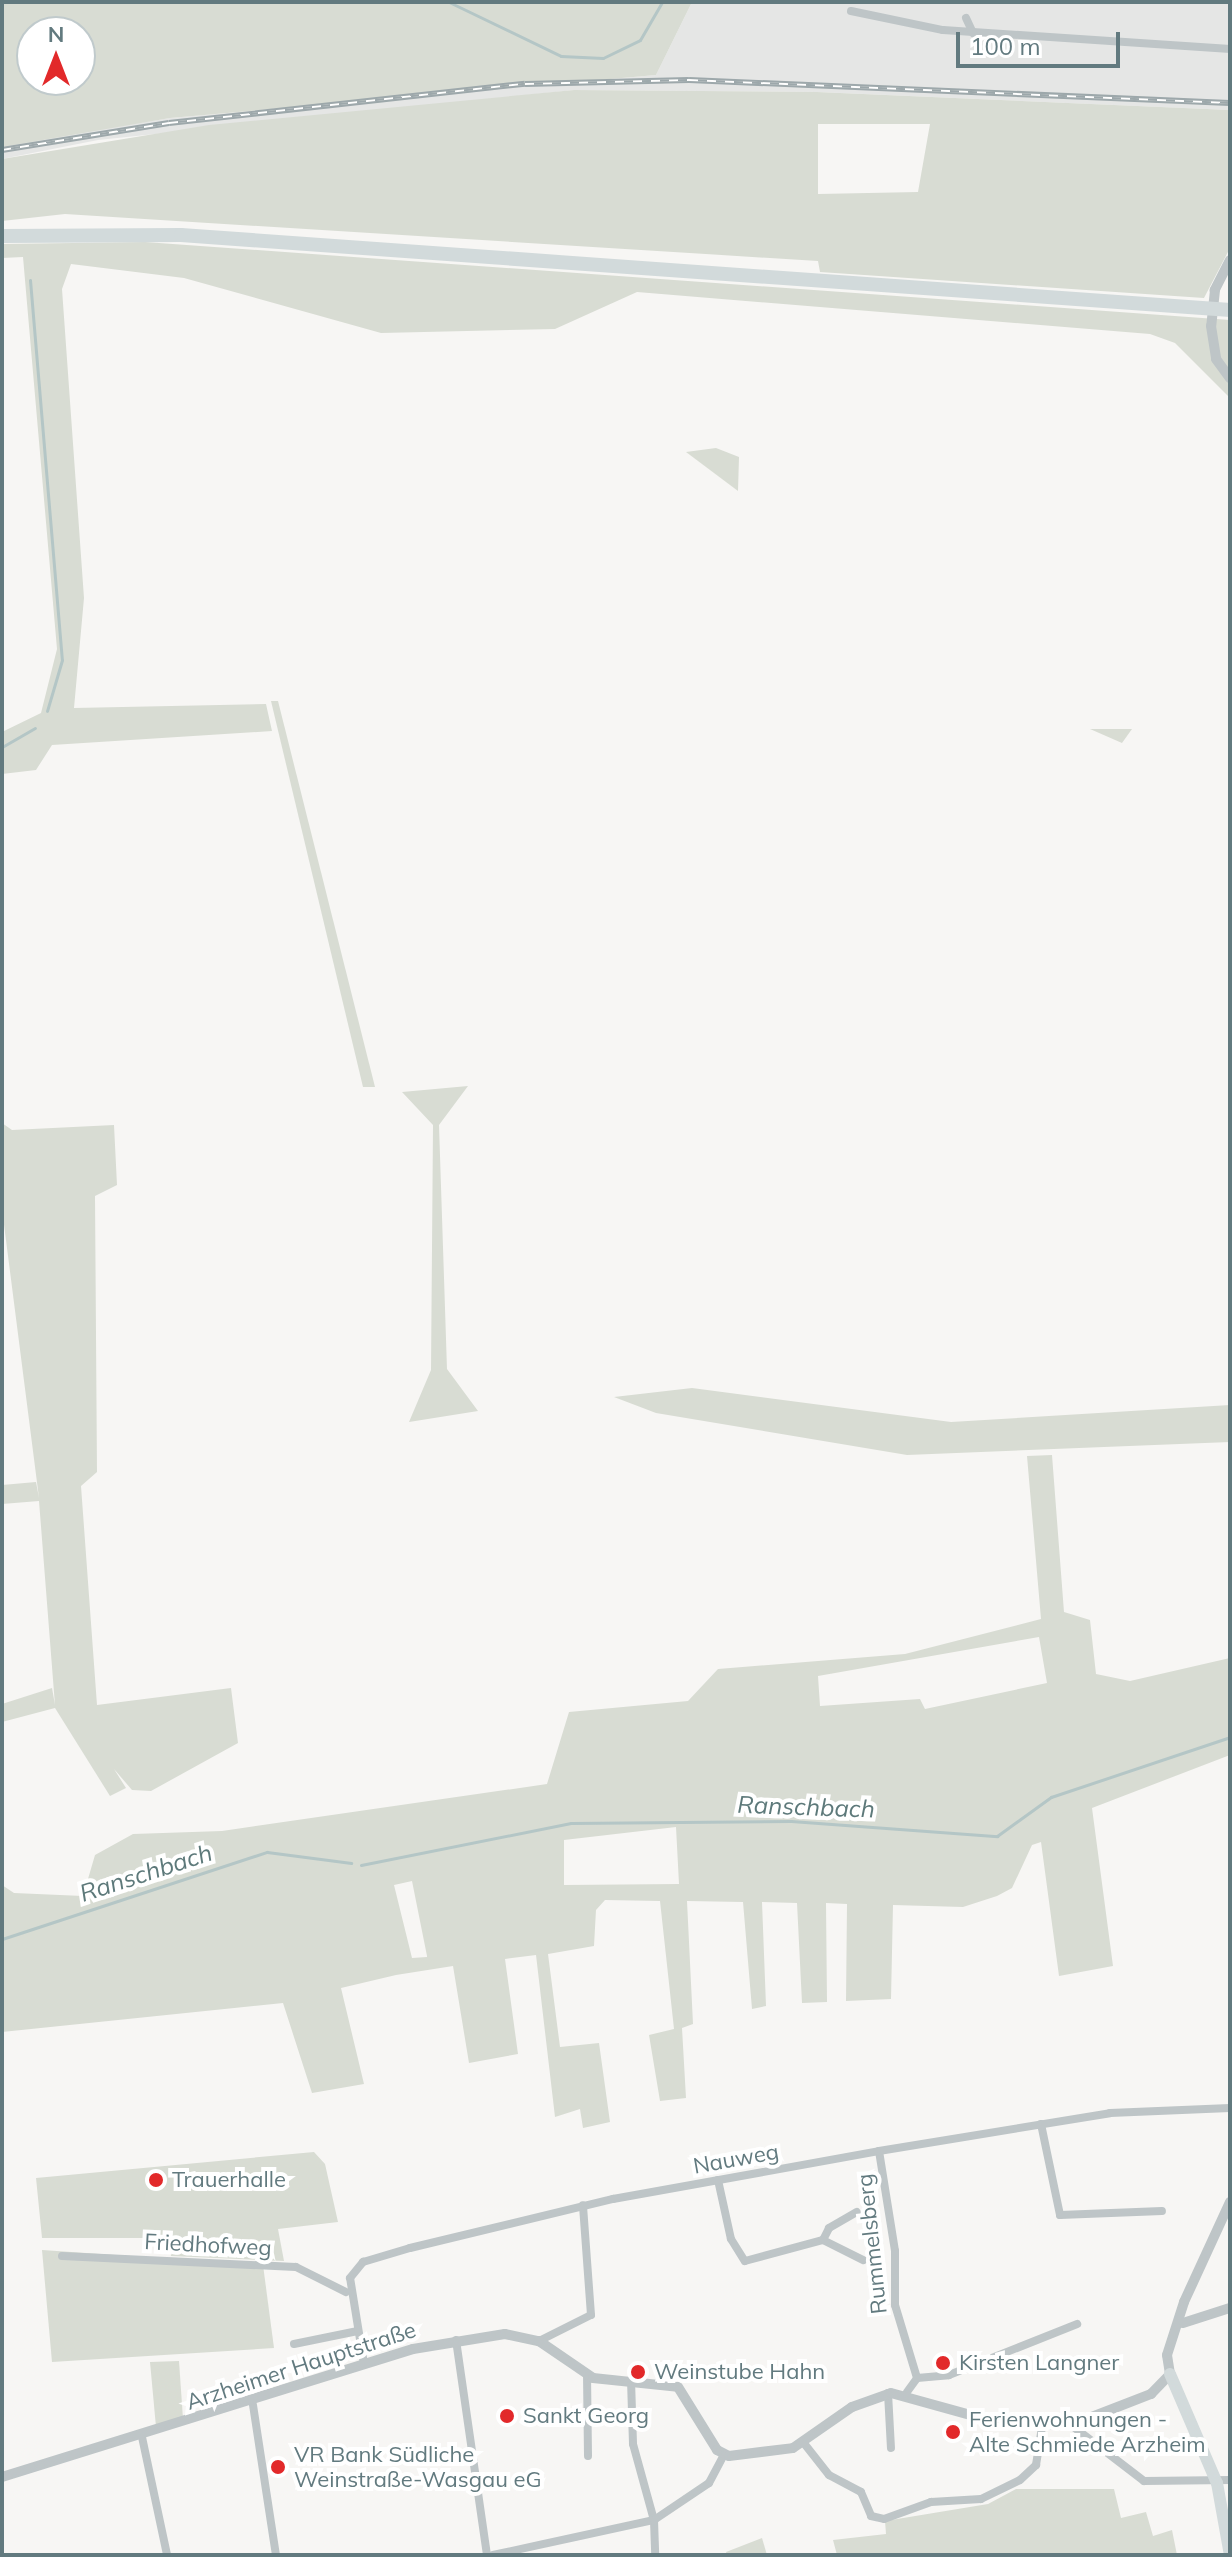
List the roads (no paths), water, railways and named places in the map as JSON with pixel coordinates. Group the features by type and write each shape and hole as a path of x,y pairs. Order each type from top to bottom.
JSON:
{"highway":[{"path":"2,236 181,235 1230,310"}],"main road":[{"path":"1170,2374 1224,2482 1230,2555"}],"street":[{"path":"851,11 973,33 1230,49"},
{"path":"966,18 973,33"},
{"path":"1230,260 1219,279 1213,348 1230,378"},
{"name":"Nauweg","path":"346,2292 363,2262 583,2205 1041,2124 1230,2108"},
{"path":"1041,2124 1060,2215 1162,2211"},
{"name":"Rummelsberg","path":"879,2151 895,2251 895,2305 917,2378"},
{"path":"718,2180 731,2239 745,2261 823,2240 863,2260"},
{"path":"493,2555 654,2520 709,2483 724,2455 771,2453 803,2442 852,2407 888,2393 907,2392 986,2421 1042,2428 1071,2425 1142,2398 1170,2374 1167,2355 1183,2323 1184,2302 1230,2202"},
{"path":"539,2341 591,2315 583,2205"},
{"path":"823,2240 829,2228 857,2212"},
{"name":"Friedhofweg","path":"62,2256 296,2267 346,2292"},
{"path":"346,2292 364,2364"},
{"path":"1183,2323 1230,2308"},
{"path":"907,2392 917,2378 949,2375 1077,2324"},
{"path":"294,2344 358,2331"},
{"name":"Arzheimer Hauptstraße","path":"2,2477 253,2405 364,2364 456,2340 511,2334 539,2341 587,2374 681,2389 724,2455"},
{"path":"456,2340 487,2555"},
{"path":"587,2374 588,2456"},
{"path":"631,2380 633,2444 654,2520 655,2555"},
{"path":"888,2393 891,2448"},
{"path":"253,2405 276,2555"},
{"path":"1071,2425 1139,2479 1224,2482"},
{"path":"803,2442 829,2475 861,2492 871,2516 884,2519 931,2502 981,2499 1020,2480 1036,2465 1042,2428"},
{"path":"142,2437 167,2555"}],"waterway":[{"path":"449,2 561,56 603,58 640,40 662,2"},
{"path":"30,280 62,660 47,711"},
{"path":"2,747 35,728"},
{"name":"Ranschbach","path":"361,1865 571,1823 791,1821 997,1836 1051,1797 1230,1737"},
{"name":"Ranschbach","path":"2,1939 267,1852 351,1863"}],"railway":[{"path":"2,150 169,123 525,84 689,80 1230,103"}],"place":[{"name":"Trauerhalle","path":"156,2180"},
{"name":"Kirsten Langner","path":"943,2363"},
{"name":"Weinstube Hahn","path":"638,2372"},
{"name":"Sankt Georg","path":"507,2416"},
{"name":"Ferienwohnungen - Alte Schmiede Arzheim","path":"953,2432"},
{"name":"VR Bank Südliche Weinstraße-Wasgau eG","path":"278,2467"}]}
